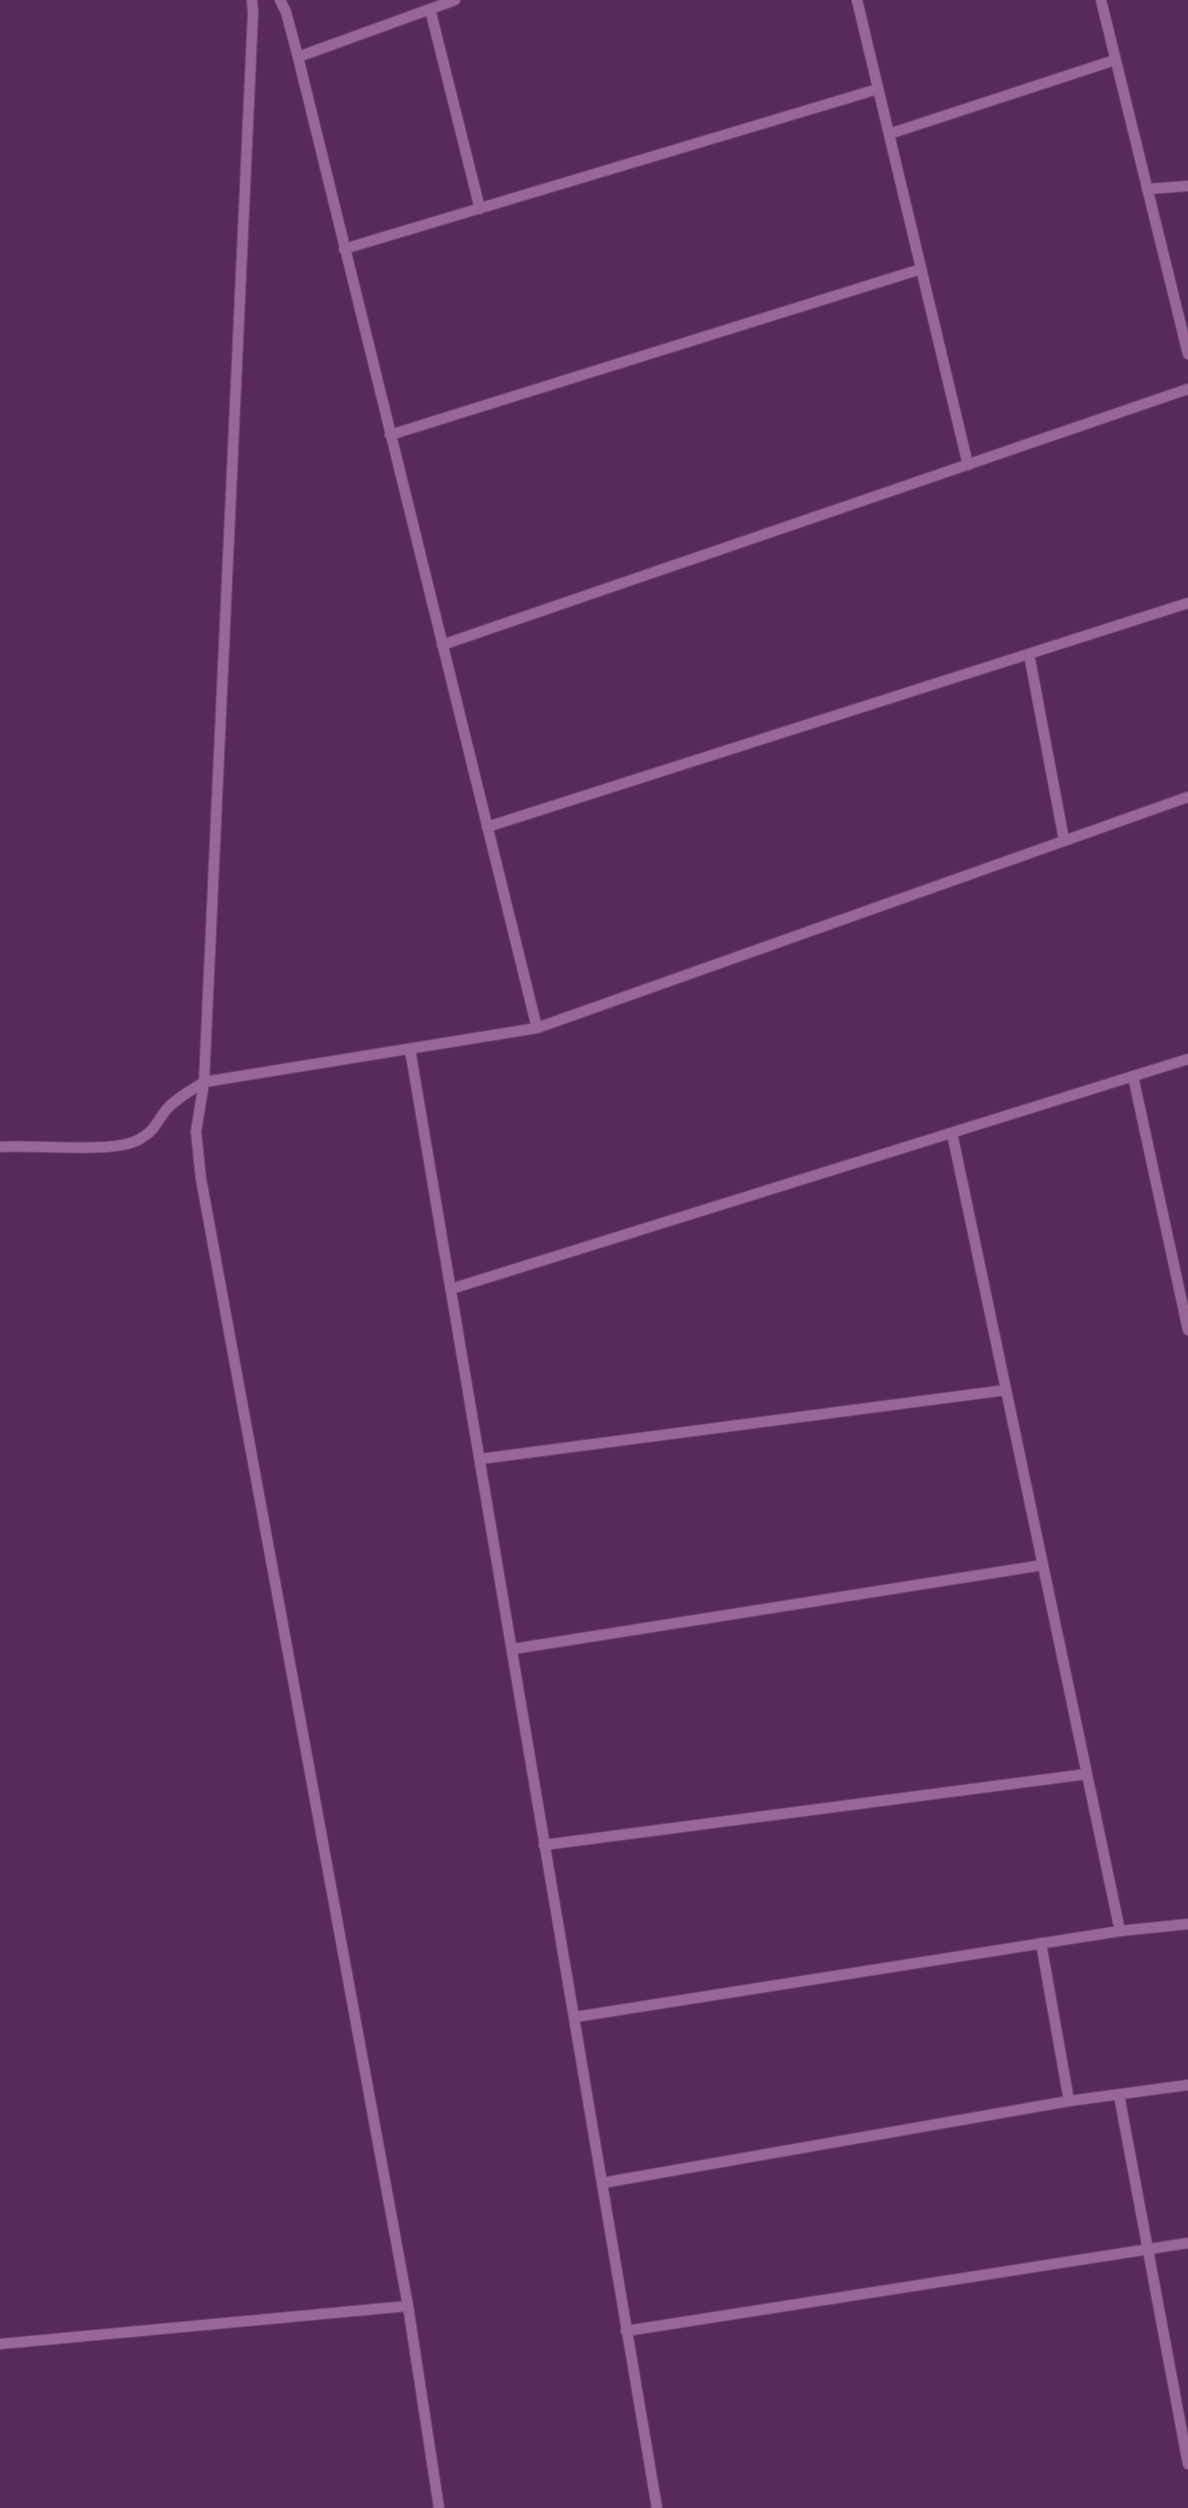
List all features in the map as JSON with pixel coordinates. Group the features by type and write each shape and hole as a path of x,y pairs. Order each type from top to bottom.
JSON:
{"street":[{"path":"252,0 204,1082 196,1132 200,1180 408,2306 438,2508"},
{"path":"280,0 286,12 298,57 537,1028"},
{"path":"298,57 455,0"},
{"path":"857,0 968,464"},
{"path":"1101,0 1188,354"},
{"path":"430,9 480,209"},
{"path":"889,134 1116,60"},
{"path":"344,249 878,89"},
{"path":"1148,189 1188,186"},
{"path":"390,435 921,269"},
{"path":"442,645 1188,389"},
{"path":"487,827 1188,603"},
{"path":"1029,654 1064,840"},
{"path":"0,1147 24,1145 115,1148 137,1141 157,1126 167,1109 204,1082 537,1028 1188,797"},
{"path":"410,1049 657,2508"},
{"path":"451,1289 1188,1059"},
{"path":"1133,1076 1188,1330"},
{"path":"952,1133 1120,1931"},
{"path":"480,1459 1006,1390"},
{"path":"513,1649 1043,1565"},
{"path":"544,1845 1087,1774"},
{"path":"575,2017 1120,1931 1188,1924"},
{"path":"1041,1943 1069,2101"},
{"path":"602,2183 1069,2101 1188,2085"},
{"path":"1119,2095 1148,2250 1183,2411 1188,2464"},
{"path":"626,2331 1188,2243"},
{"path":"0,2344 408,2306"}]}
